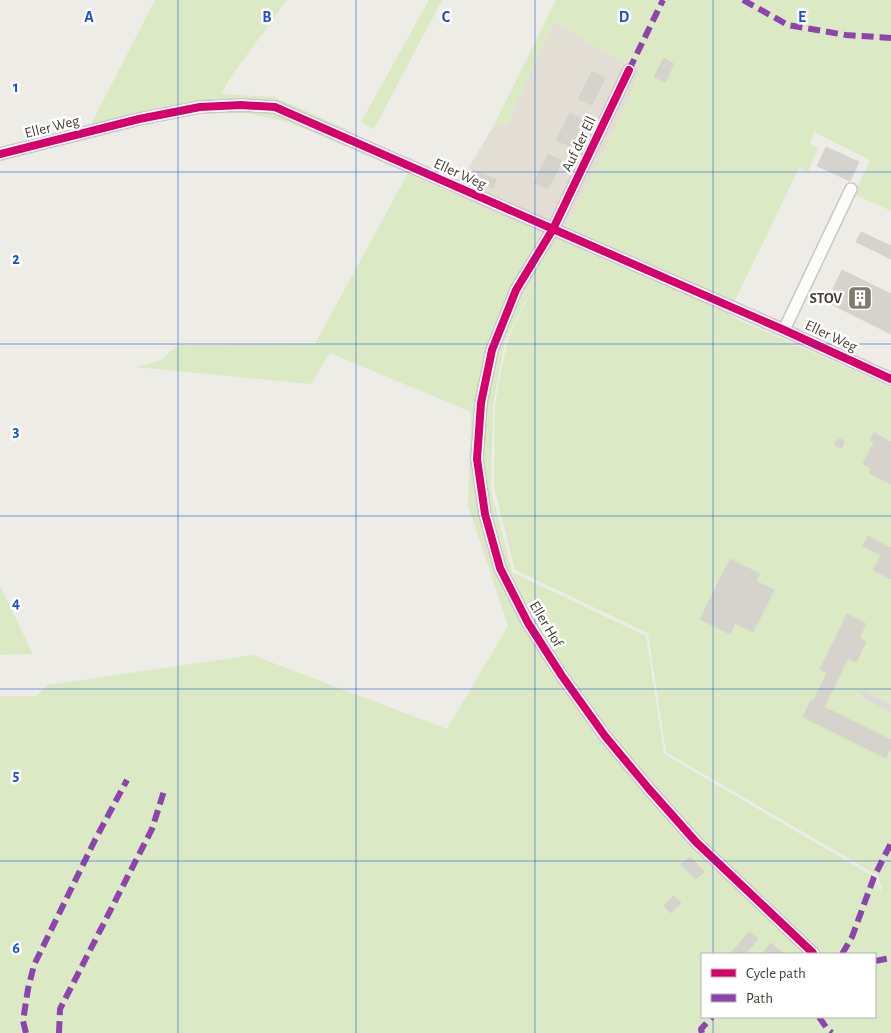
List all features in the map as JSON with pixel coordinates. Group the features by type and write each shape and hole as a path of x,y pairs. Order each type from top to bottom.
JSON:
{"street":[{"name":"Auf der Ell","path":"553,230 629,70"},
{"name":"Eller Weg","path":"0,154 139,119 200,107 241,104 275,107 784,330 891,379"},
{"path":"784,330 851,188"},
{"name":"Eller Hof","path":"553,230 516,290 492,350 481,403 477,460 485,514 500,568 528,623 604,736 696,842 813,953"}],"shaded area":[{"path":"554,21 640,72 605,150 558,242 453,194 493,127 507,123"},
{"path":"862,690 891,704 891,713 864,699 860,693"}],"green space":[{"path":"155,0 287,0 230,78 221,94 274,97 346,129 408,173 288,122 245,113 196,114 123,126 85,136"},
{"path":"429,0 442,0 374,129 361,122"},
{"path":"556,0 891,0 891,211 854,194 870,160 814,132 810,144 818,148 808,172 799,168 728,315 891,387 891,704 862,690 864,699 891,713 891,1033 0,1033 0,696 36,696 48,685 252,655 447,729 508,626 468,505 471,412 330,353 311,384 135,367 160,361 178,345 315,344 408,173 558,242 605,150 640,72 554,21 507,123 493,127","holes":["532,289 508,339 495,403 494,487 515,570 648,633 666,752 877,875 882,888 880,891 874,877 664,754 646,636 512,572 491,490 493,405 505,341"]},
{"path":"0,586 33,654 0,655"}],"building":[{"path":"664,58 674,64 665,82 654,77"},
{"path":"592,71 605,78 592,105 578,99"},
{"path":"570,113 584,120 571,147 556,140"},
{"path":"826,147 859,162 850,181 817,166"},
{"path":"548,154 562,161 548,189 534,183"},
{"path":"473,170 496,180 493,188 469,177"},
{"path":"861,232 891,246 891,259 856,242"},
{"name":"STOV","path":"842,270 891,294 891,334 827,302"},
{"path":"874,433 891,442 891,484 869,473 871,468 863,464 874,442 870,440"},
{"path":"839,439 843,440 844,444 841,448 836,446 835,442"},
{"path":"868,536 891,548 891,579 873,570 881,555 863,546"},
{"path":"730,559 760,574 756,581 774,590 753,632 735,623 730,634 700,619"},
{"path":"847,614 866,624 859,638 866,642 856,662 848,658 824,707 891,740 891,747 886,758 803,717 827,673 820,669"},
{"path":"690,857 704,872 695,879 681,864"},
{"path":"673,896 681,903 671,913 664,906"},
{"path":"749,932 758,939 746,953 731,953"},
{"path":"771,943 783,953 763,953"}],"marked path":[{"path":"629,70 663,0"},
{"path":"743,0 788,25 846,35 891,38"},
{"path":"26,1033 23,1021 34,965 95,840 127,780"},
{"path":"59,1033 60,1009 152,829 164,791"},
{"path":"843,953 852,937 874,877 891,843"},
{"path":"876,961 891,958"},
{"path":"702,1033 701,1029 711,1018"},
{"path":"820,1018 832,1033"}],"cycle path":[{"path":"629,70 553,229 516,290 492,350 481,403 477,459 485,514 500,568 528,623 562,676 605,736 696,842 813,953"},
{"path":"0,154 139,119 200,107 241,105 275,107 784,330 891,379"}],"place":[{"name":"STOV","path":"860,298"}]}
